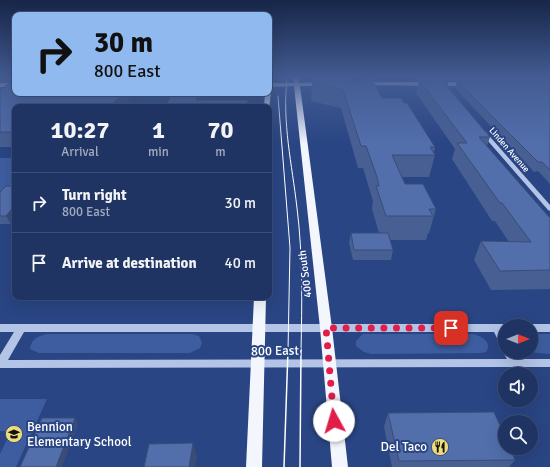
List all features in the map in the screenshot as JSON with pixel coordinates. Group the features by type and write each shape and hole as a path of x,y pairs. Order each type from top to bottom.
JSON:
{"main road":[{"name":"400 South","path":"298,100 326,328 340,467"},
{"path":"254,467 259,364 260,300"}],"street":[{"name":"Linden Avenue","path":"480,129 550,209"},
{"name":"800 East","path":"0,328 498,328"},
{"path":"0,364 21,328"},
{"path":"538,328 550,328"},
{"path":"512,359 514,363"},
{"name":"800 East","path":"0,364 550,363"}],"shaded area":[{"path":"0,158 12,158 12,214 0,214"},
{"path":"47,334 192,334 199,336 202,343 200,348 190,353 39,353 30,349 33,340"},
{"path":"363,334 473,334 485,340 488,348 486,352 481,353 371,354 364,352 356,346 356,341"},
{"path":"538,334 550,334 550,354 538,353"},
{"name":"Bennion Elementary School","path":"0,399 47,399 16,467 0,467 0,454 11,431 0,431"}],"building":[{"path":"0,100 116,100 113,104 12,104 12,132 0,132"},
{"path":"169,100 248,100 247,104 166,104"},
{"path":"346,100 402,100 404,103 407,103 435,147 430,147 435,155 392,155 405,184 423,184 436,209 429,209 433,216 386,216 376,186 379,186 377,177 366,146 361,146"},
{"path":"434,100 458,100 490,137 479,137 550,217 550,270 500,271 481,241 531,242 502,203 500,203 457,143 467,143"},
{"path":"476,100 550,100 550,170 542,162 538,162"},
{"path":"6,186 12,186 12,209 6,216 0,216 0,192"},
{"path":"351,233 388,233 393,250 354,250"},
{"name":"Del Taco","path":"494,412 498,421 498,455 513,455 515,460 399,461 388,413"},
{"path":"42,418 75,418 56,467 20,467"},
{"path":"193,443 189,467 144,467 149,444"}],"tram line":[{"path":"278,100 290,248 288,351"},
{"path":"286,100 288,143 297,208 300,244 302,297 301,351"},
{"path":"284,467 288,350"},
{"path":"300,467 301,350"}],"place":[{"name":"Bennion Elementary School","path":"14,434"},
{"name":"Del Taco","path":"440,447"}],"route":[{"path":"334,421 326,328 451,328"}]}
